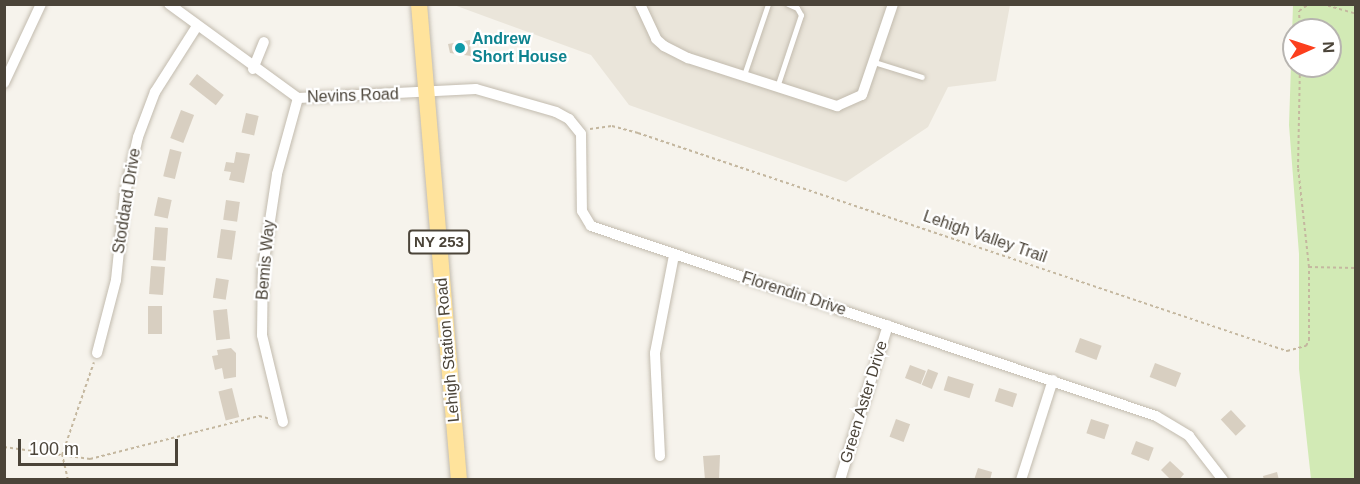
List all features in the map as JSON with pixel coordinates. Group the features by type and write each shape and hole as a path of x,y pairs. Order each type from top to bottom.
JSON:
{"main road":[{"name":"Lehigh Station Road","path":"419,4 459,480"}],"street":[{"path":"4,84 41,4"},
{"name":"Nevins Road","path":"169,4 253,69 298,98 426,92"},
{"path":"640,4 656,39 664,46 776,88 820,102 845,105 862,95 893,4"},
{"name":"Stoddard Drive","path":"97,353 116,280 125,194 138,137 155,92 197,26"},
{"path":"253,69 264,42"},
{"path":"426,92 476,89 510,97 556,112 578,130"},
{"name":"Bemis Way","path":"282,422 262,335 263,267 277,174 298,98"},
{"name":"Florendin Drive","path":"578,130 583,152 580,199 586,220 601,231 1053,380 1174,425 1204,451 1223,480"},
{"path":"660,456 655,353 674,255"},
{"name":"Green Aster Drive","path":"840,480 888,325"},
{"path":"1020,480 1053,380"}],"lane":[{"path":"744,77 768,4"},
{"path":"776,88 801,15 797,8 788,4"},
{"path":"874,62 921,77"}],"path":[{"path":"1299,18 1299,11 1309,4"},
{"path":"1322,4 1356,14"},
{"path":"1300,78 1298,168 1309,267 1356,267"},
{"name":"Lehigh Valley Trail","path":"578,130 612,126 638,134 1287,351 1306,346 1309,340 1309,267"},
{"path":"68,480 62,455 97,353"},
{"path":"4,447 90,459 259,416 282,422"}],"shaded area":[{"path":"454,5 1010,5 996,81 948,87 928,127 846,182 629,105 591,55"}],"green space":[{"path":"1293,5 1355,5 1355,479 1311,479 1299,369 1299,254 1289,125 1291,78 1342,78 1342,18 1293,18"}],"building":[{"name":"Andrew Short House","path":"470,40 471,56 450,53 448,44"},
{"path":"197,74 224,95 216,105 189,84"},
{"path":"181,110 194,115 183,143 170,138"},
{"path":"246,113 259,116 254,135 242,132"},
{"path":"170,149 182,152 175,179 163,176"},
{"path":"236,152 250,154 244,183 229,180 231,172 224,171 226,162 234,163"},
{"path":"158,197 172,200 168,218 154,216"},
{"path":"226,200 240,202 237,222 223,220"},
{"path":"155,227 168,228 166,261 153,260"},
{"path":"221,229 236,231 232,260 217,258"},
{"path":"151,266 165,267 163,295 149,294"},
{"path":"216,278 229,280 226,300 213,298"},
{"path":"148,306 162,306 162,334 148,334"},
{"path":"227,309 230,339 216,340 213,310"},
{"path":"1080,338 1102,346 1096,360 1075,352"},
{"path":"231,348 236,353 236,377 224,379 222,368 215,370 212,356 218,355 217,350"},
{"path":"1155,363 1181,373 1176,387 1150,377"},
{"path":"910,365 926,371 921,384 905,378"},
{"path":"928,369 938,373 932,389 922,385"},
{"path":"948,376 974,384 969,398 944,390"},
{"path":"232,388 239,417 226,420 218,391"},
{"path":"999,388 1017,394 1013,407 995,401"},
{"path":"1231,410 1246,426 1236,436 1221,420"},
{"path":"896,419 910,424 904,442 890,437"},
{"path":"1091,419 1109,425 1104,439 1086,433"},
{"path":"1136,441 1154,448 1149,461 1131,454"},
{"path":"720,455 719,480 705,480 703,456"},
{"path":"1170,461 1184,474 1179,480 1171,480 1161,470"},
{"path":"978,468 992,472 990,480 974,480"},
{"path":"1277,472 1279,480 1264,480 1263,476"}],"place":[{"name":"Andrew Short House","path":"460,48"}]}
